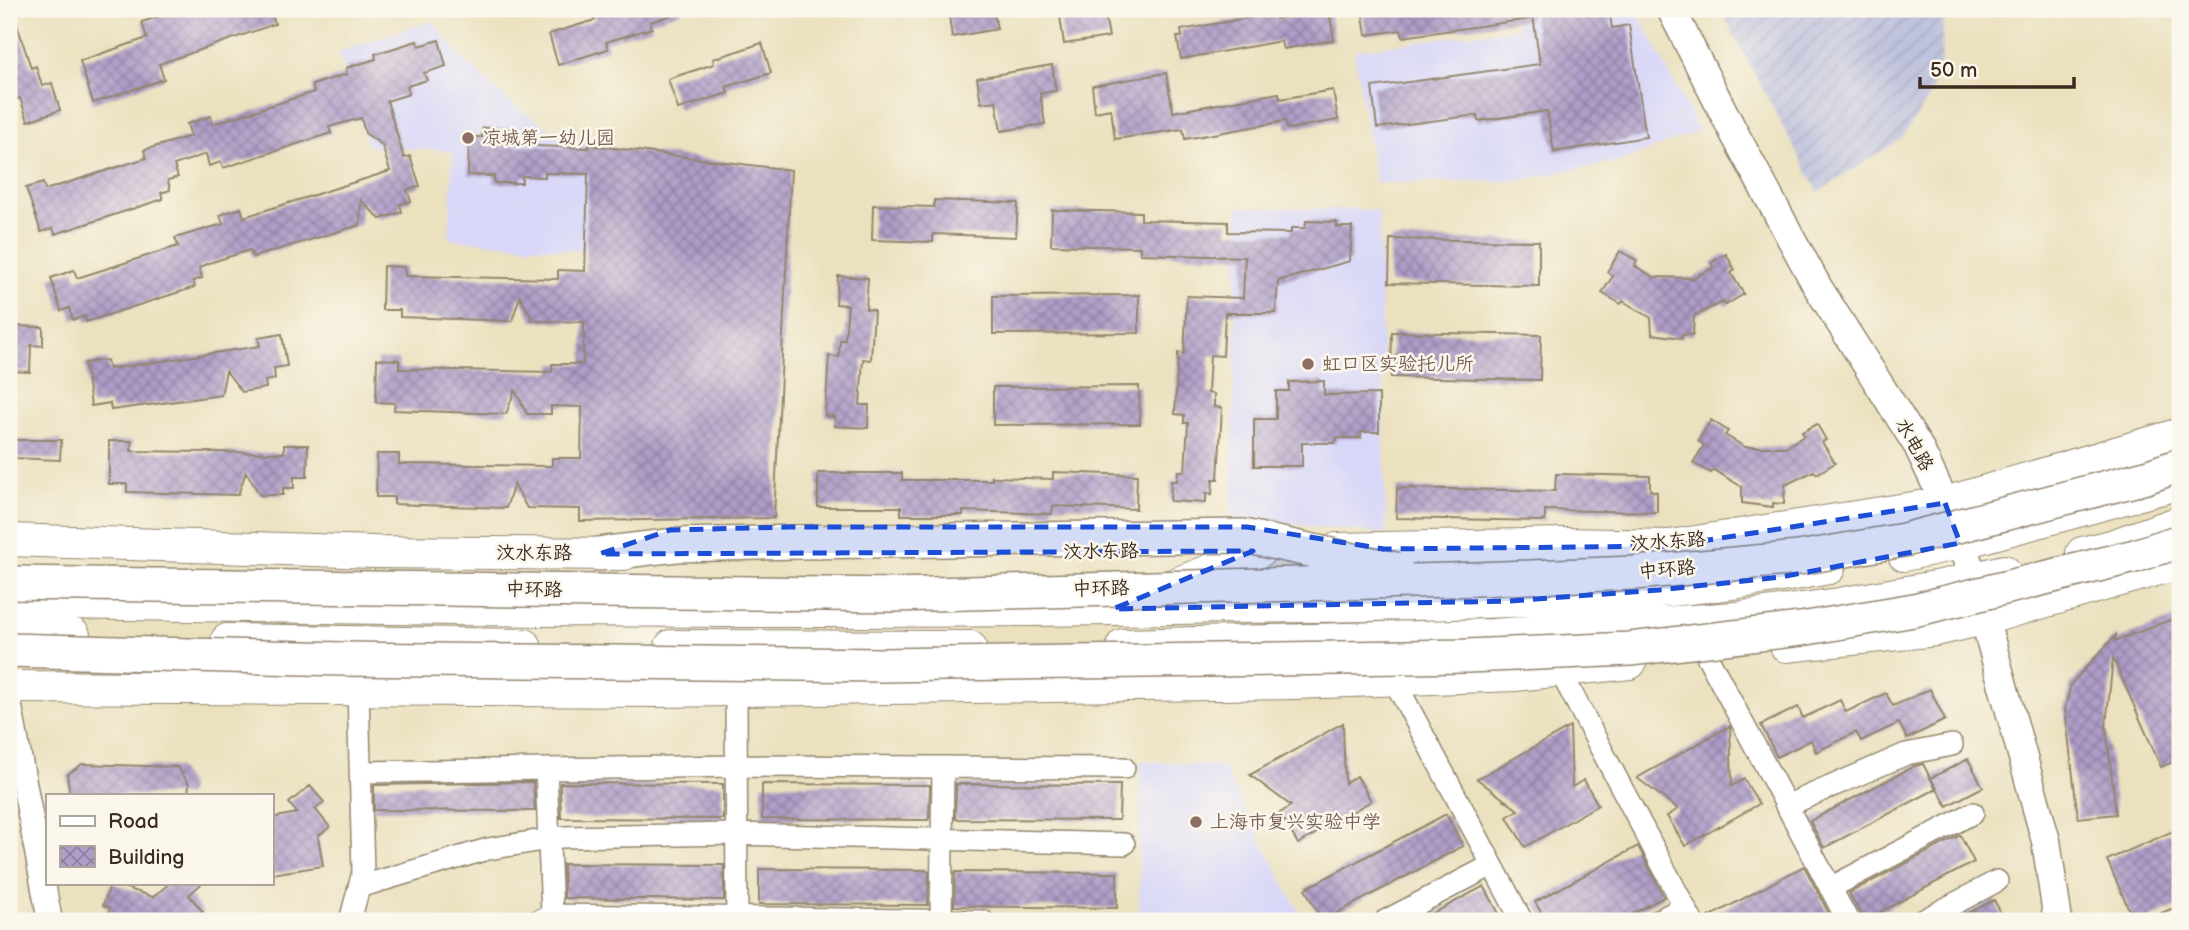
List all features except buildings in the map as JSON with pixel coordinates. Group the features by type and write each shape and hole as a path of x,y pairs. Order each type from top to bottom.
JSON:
{"highway":[{"name":"中环路","path":"9,583 892,595 1635,573 1799,558 1916,537 2133,481 2180,466"},
{"path":"600,554 676,545 1244,536 1450,580"},
{"path":"9,650 356,660 883,665 1453,657 1630,649 1801,629 1914,610 2135,556 2180,541"}],"main road":[{"name":"水电路","path":"1671,9 1817,286 1918,446 1944,503 1973,579 2046,841 2058,921"},
{"name":"汶水东路","path":"9,540 374,552 834,556 1563,544 1670,546 1944,503 2180,435"},
{"path":"9,602 360,609 827,612 1509,601 1659,590 1781,577 1960,544 2180,483"},
{"path":"9,633 239,640 890,648 1493,635 1735,618 1839,604 1973,579 2111,546 2180,522"},
{"path":"1563,544 1659,590"},
{"path":"1113,609 1259,551"},
{"path":"9,687 736,690 1268,684 1515,676 1936,629 1984,619 2180,563"},
{"path":"1111,645 1268,684"},
{"path":"588,691 673,646"}],"street":[{"path":"600,554 670,530 788,527 1247,527 1384,549"},
{"path":"1706,654 1848,921"},
{"path":"1560,671 1688,914 1657,921"},
{"path":"1394,680 1522,921"},
{"path":"350,921 363,872 358,690"},
{"path":"736,690 737,920"},
{"path":"9,702 50,921"},
{"path":"1786,806 1906,754 1952,745"},
{"path":"362,772 736,766 1124,768"},
{"path":"941,921 943,767"},
{"path":"546,769 548,839 545,918 983,921"},
{"path":"1830,888 1973,813"},
{"path":"359,887 488,849 561,837 737,834 1124,844"},
{"path":"1385,921 1492,864"},
{"path":"1922,921 1997,881"}],"highlighted area":[{"path":"1945,503 1960,543 1781,577 1659,590 1509,601 1113,609 1253,551 599,554 670,530 788,527 1247,527 1384,549 1670,546"}],"shaded area":[{"path":"1516,9 1636,9 1699,131 1620,161 1515,181 1376,183 1354,50 1518,28"},
{"path":"1720,9 1948,9 1944,12 1941,61 1930,96 1901,139 1818,192"},
{"name":"凉城第一幼儿园","path":"432,21 461,57 507,100 551,130 589,145 585,251 449,239 453,151 368,146 339,52"},
{"name":"虹口区实验托儿所","path":"1238,207 1379,210 1386,534 1231,518"},
{"name":"上海市复兴实验中学","path":"1140,761 1222,766 1304,921 1139,921"}],"place":[{"name":"凉城第一幼儿园","path":"468,138"},
{"name":"虹口区实验托儿所","path":"1308,364"},
{"name":"上海市复兴实验中学","path":"1196,822"}]}
